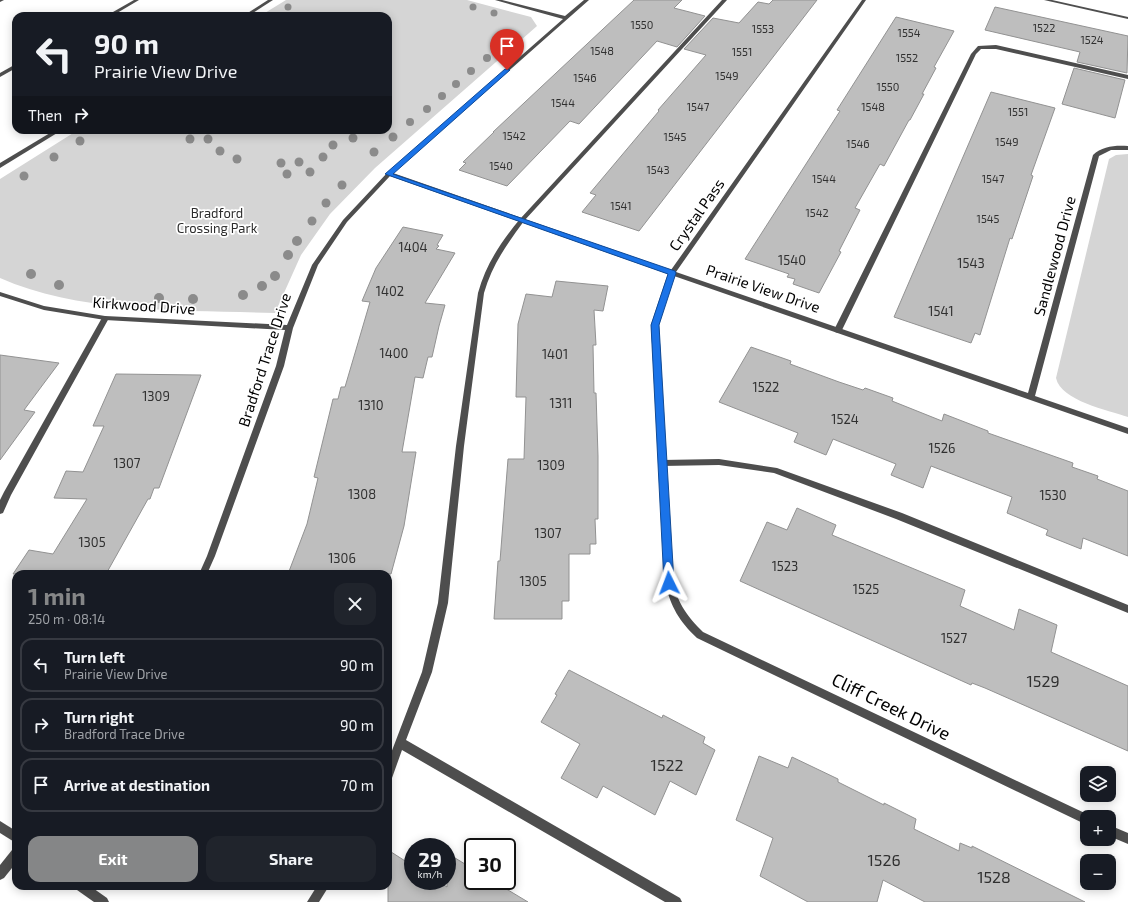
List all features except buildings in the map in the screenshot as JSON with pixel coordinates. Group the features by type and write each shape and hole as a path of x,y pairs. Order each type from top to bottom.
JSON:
{"street":[{"path":"115,12 137,0"},
{"path":"252,12 271,0"},
{"path":"497,0 566,18"},
{"name":"Bradford Trace Drive","path":"205,570 212,556 262,419 280,366 289,328 315,265 345,221 389,174 587,0"},
{"path":"392,764 427,672 443,603 460,446 481,292 486,273 500,247 522,220 724,0"},
{"name":"Crystal Pass","path":"684,620 673,602 669,583 655,325 672,273 864,0"},
{"path":"1046,0 1128,18"},
{"path":"838,330 974,54 980,47 996,47 1128,77"},
{"path":"0,75 12,68"},
{"path":"0,166 52,134"},
{"name":"Sandlewood Drive","path":"1031,397 1096,155 1101,150 1108,148 1128,148"},
{"name":"Prairie View Drive","path":"389,174 1128,431"},
{"name":"Kirkwood Drive","path":"0,294 44,308 105,318 289,328"},
{"path":"0,510 3,494 105,318"},
{"path":"662,463 720,462 774,470 899,516 1128,609"},
{"name":"Cliff Creek Drive","path":"684,620 700,635 1080,817"},
{"path":"401,743 676,902"},
{"path":"0,826 12,835"},
{"path":"1116,833 1128,839"},
{"path":"0,874 12,859"},
{"path":"86,890 103,902"},
{"path":"313,902 320,890"}],"green space":[{"name":"Bradford Crossing Park","path":"286,0 467,0 531,17 537,26 375,168 330,214 301,255 275,313 170,310 100,304 32,290 0,278 0,179 72,134 392,134 392,12 266,12"},
{"path":"1128,154 1128,417 1086,404 1076,399 1060,386 1056,378 1109,159 1116,155"}],"route":[{"path":"507,70 389,174 672,273 655,325 669,583"}]}
